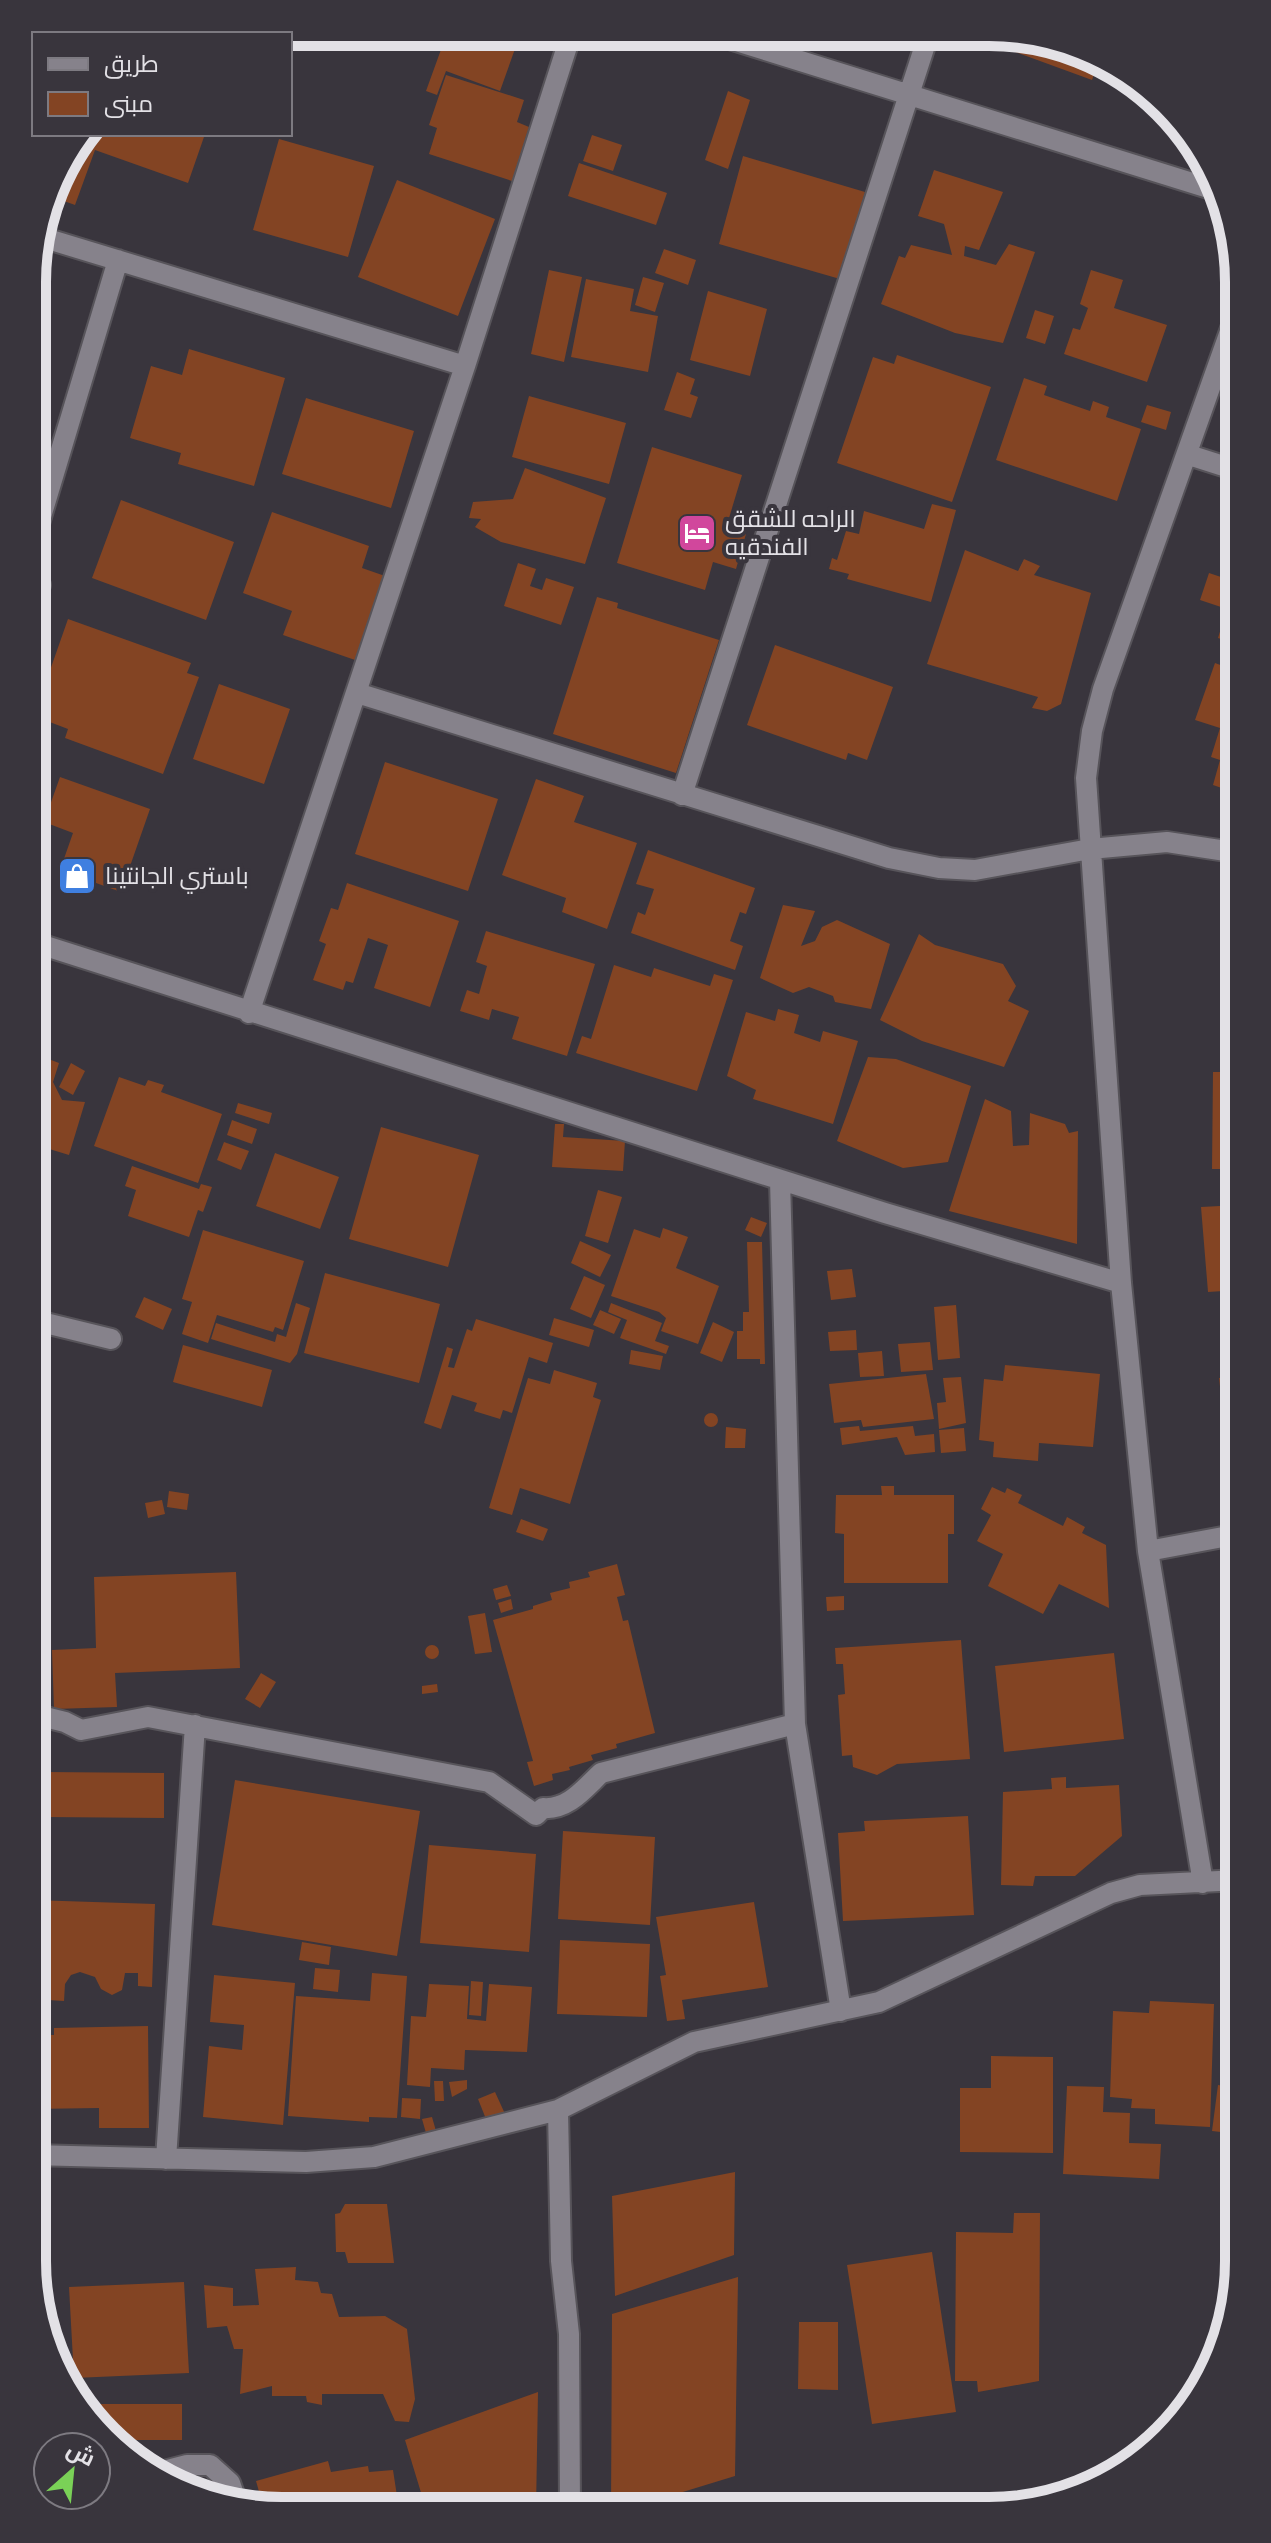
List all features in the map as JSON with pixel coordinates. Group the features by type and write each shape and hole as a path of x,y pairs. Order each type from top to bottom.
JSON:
{"street":[{"path":"249,1013 465,366 567,46"},
{"path":"751,46 1204,187"},
{"path":"682,795 925,46"},
{"path":"50,240 465,366"},
{"path":"47,497 118,260"},
{"path":"1203,1883 1148,1551 1121,1283 1086,778 1092,731 1103,689 1225,348"},
{"path":"1189,455 1225,466"},
{"path":"357,693 889,858 939,868 975,870 1090,849 1167,842 1225,851"},
{"path":"47,946 780,1180 1121,1283"},
{"path":"780,1180 795,1724 841,2011"},
{"path":"46,1323 111,1339"},
{"path":"1148,1551 1224,1537"},
{"path":"46,1717 81,1730 148,1717 489,1782 536,1815 543,1808 557,1809 578,1796 601,1773 795,1724"},
{"path":"166,2159 195,1725"},
{"path":"46,2155 306,2162 374,2157 558,2110 694,2042 879,2002 922,1985 1111,1893 1140,1885 1224,1881"},
{"path":"558,2110 561,2261 569,2334 570,2497"},
{"path":"172,2469 210,2465 230,2483 233,2491"}],"building":[{"path":"442,46 516,46 500,91 446,71 437,95 426,91"},
{"path":"1001,47 1020,48 1065,59 1095,71 1092,80"},
{"path":"446,75 524,100 517,122 529,127 512,181 429,154 437,128 429,125"},
{"path":"728,91 750,100 728,169 705,160"},
{"path":"592,135 622,145 613,171 583,161"},
{"path":"97,136 204,136 188,183 95,150 75,205 61,200 70,178"},
{"path":"279,139 374,166 348,257 253,230"},
{"path":"743,156 865,192 840,279 719,244"},
{"path":"579,163 667,193 656,225 568,196"},
{"path":"934,170 1003,192 979,250 965,246 964,256 996,265 1009,244 1035,252 1003,343 955,333 881,304 899,256 905,258 911,245 952,255 944,224 918,216"},
{"path":"397,180 495,219 458,316 358,277"},
{"path":"664,249 696,260 688,285 655,273"},
{"path":"549,270 582,277 564,362 531,354"},
{"path":"1091,270 1123,280 1114,308 1167,325 1147,382 1064,354 1073,328 1080,330 1088,308 1080,304"},
{"path":"643,277 664,283 655,312 635,305"},
{"path":"586,279 634,289 630,311 658,316 648,372 571,357"},
{"path":"708,291 767,309 750,376 690,360"},
{"path":"1035,310 1054,316 1045,344 1026,338"},
{"path":"189,349 285,378 254,486 178,464 181,453 130,438 151,366 182,375"},
{"path":"897,355 991,387 952,502 837,463 873,357 894,364"},
{"path":"677,372 695,379 690,394 698,397 691,418 664,410"},
{"path":"1024,378 1047,386 1044,395 1090,411 1093,401 1109,407 1106,417 1141,429 1117,501 996,460"},
{"path":"529,396 626,423 609,484 512,457"},
{"path":"306,398 414,431 391,508 282,474"},
{"path":"1147,405 1171,412 1166,430 1141,422"},
{"path":"652,447 742,475 726,528 746,534 736,569 713,562 705,590 617,563"},
{"path":"525,468 606,498 585,564 501,542 475,527 481,519 469,518 473,502 513,499"},
{"path":"121,500 234,542 206,620 92,578"},
{"path":"932,504 956,510 931,602 847,579 849,574 829,569 832,558 837,560 846,531 859,534 864,511 924,529"},
{"path":"272,512 369,546 362,568 385,576 355,660 283,635 292,611 243,593"},
{"path":"965,550 1018,571 1024,559 1040,566 1034,575 1091,593 1061,704 1047,711 1032,708 1038,697 927,664"},
{"path":"518,563 536,569 530,586 542,590 546,578 574,587 561,625 504,606"},
{"path":"1209,573 1224,578 1225,575 1225,608 1200,600"},
{"path":"597,597 618,603 617,608 719,640 676,773 553,734"},
{"path":"1225,616 1225,640 1218,638"},
{"path":"68,619 191,663 187,673 199,677 163,774 65,738 68,729 47,721 47,680"},
{"path":"775,645 893,687 867,760 848,753 846,760 747,725"},
{"path":"1215,663 1225,667 1225,789 1213,785 1220,760 1211,757 1220,728 1195,720"},
{"path":"219,684 290,709 264,784 193,759"},
{"path":"385,762 498,799 468,891 355,854"},
{"path":"60,777 150,809 121,892 60,870 73,833 47,823 47,814"},
{"path":"536,779 584,796 574,822 637,843 607,929 562,912 566,898 502,875"},
{"path":"648,850 755,888 746,914 740,912 730,941 743,946 735,970 631,933 638,912 645,915 654,889 636,884"},
{"path":"347,883 459,921 430,1007 374,988 388,945 368,938 353,983 346,981 343,990 313,980 326,944 319,941 331,908 338,910"},
{"path":"783,905 815,911 801,946 815,941 822,927 837,920 890,944 871,1009 835,1002 833,996 809,987 793,993 760,978"},
{"path":"486,931 595,964 567,1056 512,1039 519,1017 492,1009 489,1020 460,1011 467,990 479,994 487,966 476,962"},
{"path":"919,934 935,945 1003,964 1016,986 1008,1001 1029,1011 1004,1067 922,1041 880,1020"},
{"path":"614,965 651,977 654,968 710,986 714,974 733,980 697,1091 576,1053 582,1036 591,1039"},
{"path":"778,1009 799,1015 794,1033 820,1042 823,1031 858,1041 833,1124 753,1099 756,1090 727,1076 746,1012 775,1021"},
{"path":"868,1057 896,1059 971,1086 948,1162 903,1168 837,1141"},
{"path":"47,1058 59,1063 53,1082 62,1100 85,1102 69,1155 47,1148"},
{"path":"71,1063 85,1071 73,1095 59,1087"},
{"path":"1213,1072 1225,1072 1225,1169 1212,1169"},
{"path":"119,1077 145,1086 148,1080 164,1085 161,1092 222,1114 198,1183 94,1146"},
{"path":"985,1099 1011,1111 1013,1146 1029,1145 1030,1113 1065,1124 1069,1133 1078,1131 1077,1244 949,1211"},
{"path":"238,1103 272,1113 269,1124 235,1113"},
{"path":"232,1120 257,1129 252,1144 227,1135"},
{"path":"555,1124 564,1124 563,1137 625,1141 623,1171 552,1167"},
{"path":"381,1127 479,1155 448,1267 349,1239"},
{"path":"224,1142 249,1151 241,1170 217,1160"},
{"path":"275,1153 339,1177 320,1229 256,1206"},
{"path":"132,1166 199,1189 201,1184 212,1187 203,1212 198,1210 189,1237 128,1216 136,1190 125,1186"},
{"path":"598,1190 622,1197 608,1243 585,1236"},
{"path":"1225,1206 1224,1291 1208,1292 1201,1207"},
{"path":"751,1217 767,1223 761,1237 745,1230"},
{"path":"663,1228 688,1237 676,1268 719,1286 698,1344 661,1331 666,1318 659,1312 611,1296 634,1229 660,1238"},
{"path":"203,1230 304,1261 283,1330 275,1327 273,1332 217,1315 208,1343 182,1334 192,1302 182,1299"},
{"path":"580,1241 611,1255 600,1277 571,1263"},
{"path":"747,1242 762,1242 765,1364 760,1364 760,1359 737,1359 737,1331 743,1331 743,1312 749,1312"},
{"path":"852,1269 856,1297 831,1300 827,1271"},
{"path":"325,1273 440,1304 419,1383 304,1353"},
{"path":"584,1276 605,1285 591,1318 570,1309"},
{"path":"144,1297 172,1309 163,1330 135,1317"},
{"path":"296,1303 310,1308 297,1354 290,1363 211,1339 216,1323 275,1342 277,1334 286,1337"},
{"path":"611,1303 662,1323 655,1341 669,1346 666,1354 620,1338 627,1320 608,1312"},
{"path":"956,1305 960,1358 938,1360 934,1307"},
{"path":"600,1310 621,1319 614,1334 593,1325"},
{"path":"554,1318 594,1330 589,1347 549,1335"},
{"path":"476,1319 553,1343 547,1363 529,1357 512,1413 503,1410 500,1419 474,1411 477,1403 452,1395 441,1429 424,1423 447,1347 453,1349 448,1367 454,1368 467,1329 472,1331"},
{"path":"713,1322 734,1332 722,1362 700,1353"},
{"path":"856,1330 857,1350 830,1351 828,1332"},
{"path":"930,1342 933,1370 901,1372 898,1344"},
{"path":"183,1345 272,1370 262,1407 173,1382"},
{"path":"631,1350 663,1356 660,1370 629,1364"},
{"path":"882,1351 884,1376 860,1377 858,1353"},
{"path":"1005,1365 1100,1374 1093,1447 1039,1443 1038,1461 993,1457 994,1442 979,1440 984,1379 1003,1381"},
{"path":"554,1370 597,1383 593,1397 601,1400 570,1504 520,1488 512,1515 489,1508 528,1378 550,1384"},
{"path":"926,1374 934,1419 863,1427 861,1420 834,1423 829,1384"},
{"path":"961,1377 966,1423 939,1429 937,1403 946,1402 943,1378"},
{"path":"1224,1377 1224,1423 1219,1378"},
{"path":"711,1413 718,1420 711,1427 704,1420"},
{"path":"859,1426 860,1431 913,1426 915,1436 934,1434 935,1452 905,1455 897,1437 842,1445 840,1428"},
{"path":"726,1427 746,1429 745,1448 725,1448"},
{"path":"964,1428 966,1451 941,1453 939,1430"},
{"path":"881,1486 894,1486 894,1495 954,1495 954,1534 948,1534 948,1583 844,1583 844,1534 835,1533 836,1495 882,1495"},
{"path":"992,1487 1005,1493 1007,1488 1022,1495 1018,1503 1063,1526 1067,1517 1085,1527 1082,1533 1106,1545 1109,1608 1059,1584 1043,1614 988,1586 1003,1554 977,1541 991,1515 981,1509"},
{"path":"169,1491 189,1494 187,1510 167,1507"},
{"path":"162,1500 165,1514 148,1518 145,1503"},
{"path":"521,1519 548,1529 543,1541 516,1532"},
{"path":"617,1564 625,1595 617,1597 623,1621 628,1620 655,1733 616,1744 617,1748 591,1755 593,1760 552,1774 553,1780 534,1786 527,1762 533,1761 493,1620 533,1609 533,1606 552,1600 550,1593 570,1588 569,1582 590,1577 588,1572"},
{"path":"236,1572 240,1668 115,1673 117,1707 54,1709 52,1650 96,1648 94,1577"},
{"path":"507,1585 511,1596 496,1600 493,1589"},
{"path":"844,1596 844,1610 827,1611 826,1597"},
{"path":"511,1599 513,1609 501,1613 498,1603"},
{"path":"485,1613 492,1652 475,1654 468,1616"},
{"path":"961,1640 970,1759 897,1764 877,1775 853,1767 852,1755 842,1756 838,1695 845,1694 843,1664 836,1664 835,1648"},
{"path":"432,1645 439,1652 432,1659 425,1652"},
{"path":"1114,1653 1124,1739 1004,1752 995,1666"},
{"path":"261,1673 276,1682 260,1708 245,1699"},
{"path":"437,1684 438,1692 422,1694 422,1686"},
{"path":"46,1772 164,1773 164,1818 46,1817"},
{"path":"1066,1777 1066,1788 1119,1785 1122,1836 1075,1876 1035,1876 1033,1886 1001,1885 1003,1792 1052,1789 1051,1778"},
{"path":"235,1780 420,1811 397,1956 212,1925"},
{"path":"968,1816 974,1915 843,1921 838,1833 865,1831 864,1821"},
{"path":"563,1831 655,1837 650,1925 558,1919"},
{"path":"429,1845 536,1854 529,1952 420,1943"},
{"path":"46,1900 155,1904 152,1987 138,1986 138,1973 125,1973 122,1990 112,1995 101,1989 95,1977 80,1972 71,1975 65,1984 64,2001 46,2000"},
{"path":"754,1902 768,1987 682,2000 685,2019 667,2021 660,1976 666,1975 656,1917"},
{"path":"560,1940 650,1944 647,2017 557,2014"},
{"path":"302,1942 331,1947 329,1965 299,1960"},
{"path":"315,1968 340,1970 338,1992 313,1989"},
{"path":"372,1973 407,1976 397,2118 369,2117 369,2122 288,2116 296,1996 370,2001"},
{"path":"214,1975 295,1983 283,2125 203,2117 209,2046 242,2050 244,2025 210,2022"},
{"path":"471,1981 483,1982 481,2016 469,2015"},
{"path":"429,1984 469,1986 467,2019 486,2021 489,1984 532,1987 527,2052 465,2050 464,2070 431,2068 430,2087 407,2085 411,2016 426,2017"},
{"path":"1150,2001 1214,2004 1210,2127 1155,2124 1155,2109 1131,2108 1132,2099 1110,2097 1113,2011 1149,2013"},
{"path":"148,2026 149,2128 99,2128 99,2108 46,2109 46,2035 54,2035 54,2028"},
{"path":"991,2056 1053,2057 1053,2153 960,2152 960,2088 991,2088"},
{"path":"467,2080 467,2089 452,2097 449,2082"},
{"path":"434,2081 443,2081 444,2101 435,2101"},
{"path":"1218,2085 1224,2086 1224,2132 1212,2131"},
{"path":"1067,2086 1104,2087 1103,2112 1130,2113 1129,2143 1161,2144 1159,2179 1063,2174"},
{"path":"495,2092 506,2116 488,2124 478,2099"},
{"path":"402,2098 421,2099 420,2119 401,2117"},
{"path":"432,2117 436,2131 426,2133 422,2119"},
{"path":"735,2172 734,2255 615,2296 612,2196"},
{"path":"345,2204 387,2204 394,2263 348,2263 345,2252 336,2252 335,2214 340,2213"},
{"path":"1014,2213 1040,2213 1039,2381 978,2392 977,2381 955,2381 956,2232 1013,2233"},
{"path":"932,2252 956,2412 872,2424 847,2265"},
{"path":"296,2267 295,2280 318,2282 321,2293 332,2294 339,2317 385,2316 407,2329 415,2399 409,2422 395,2421 383,2394 322,2394 322,2405 307,2402 306,2396 272,2396 272,2386 240,2394 243,2349 234,2349 227,2326 207,2328 204,2285 233,2288 233,2306 259,2305 255,2269"},
{"path":"738,2277 735,2476 666,2497 611,2497 612,2314"},
{"path":"184,2282 189,2373 78,2378 74,2371 69,2287"},
{"path":"799,2322 838,2322 838,2390 798,2389"},
{"path":"538,2392 536,2497 422,2497 405,2440"},
{"path":"99,2404 182,2404 182,2440 128,2440 105,2417"},
{"path":"328,2461 331,2472 368,2466 369,2472 393,2470 397,2497 260,2496 256,2481"}],"place":[{"name":"الراحه للشقق الفندقيه","path":"697,533"},
{"name":"باستري الجانتينا","path":"77,876"}]}
